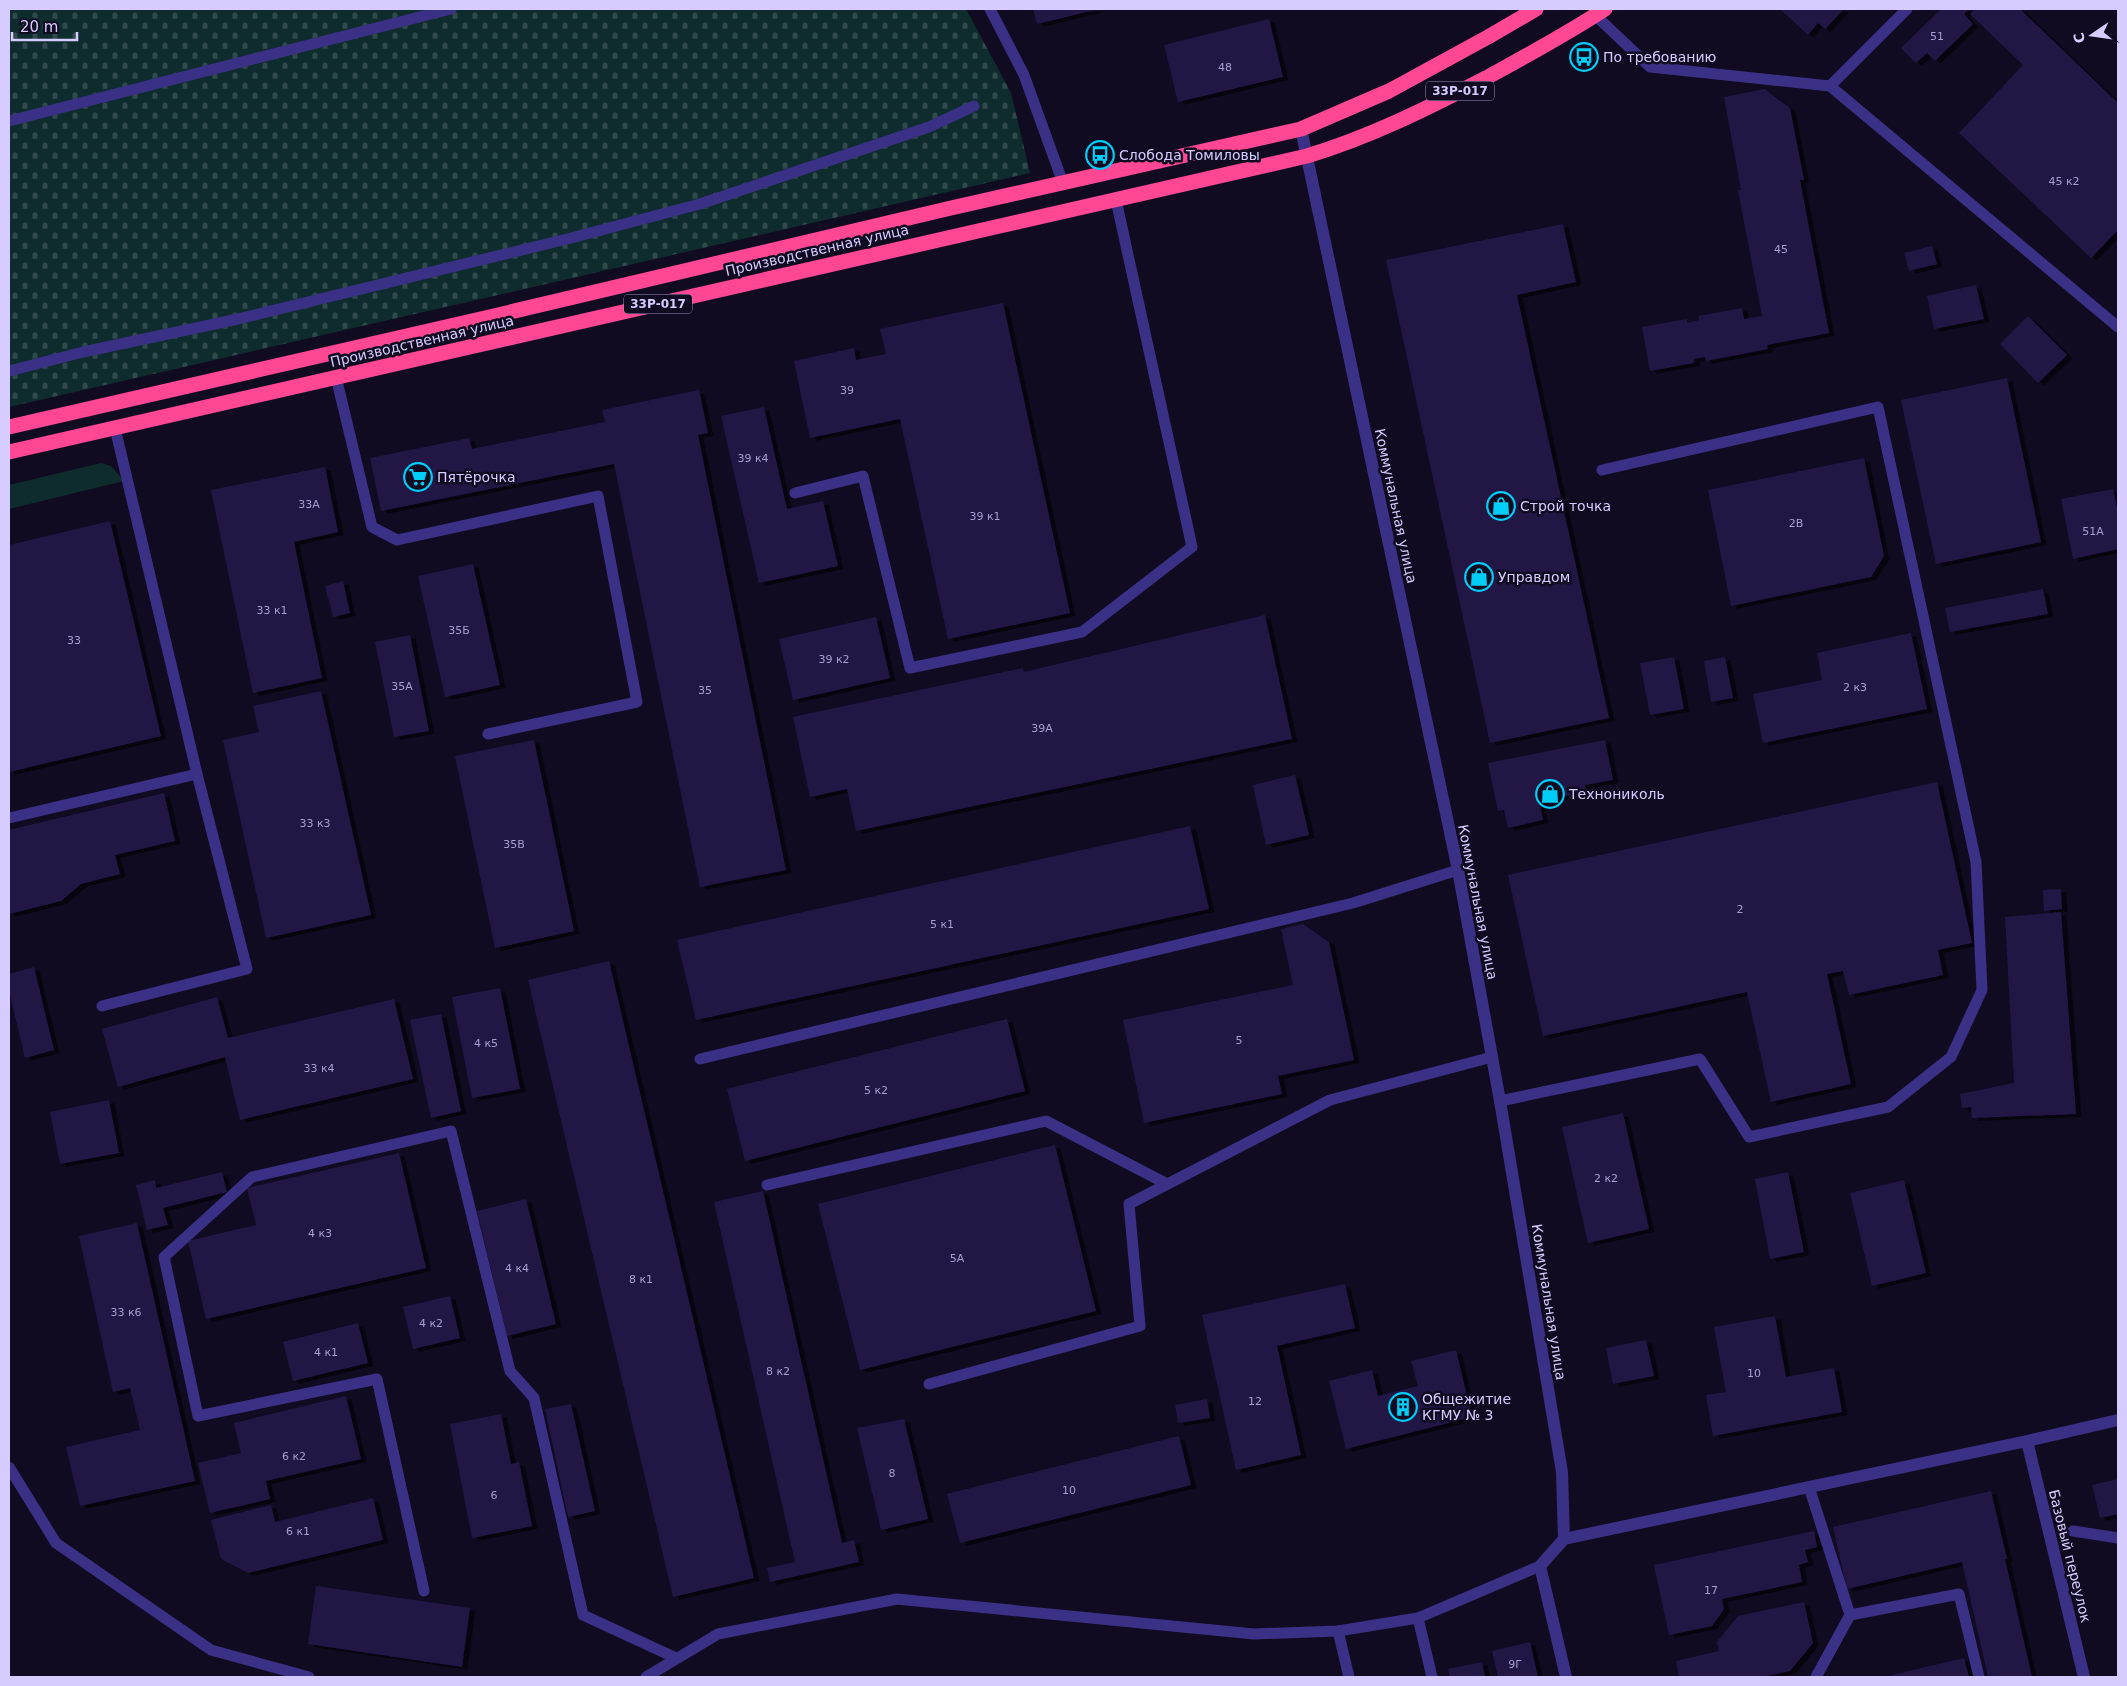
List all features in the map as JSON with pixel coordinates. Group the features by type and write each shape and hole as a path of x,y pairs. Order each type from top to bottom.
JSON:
{"highway":[{"name":"Производственная улица","path":"9,427 1302,129 1389,91 1536,9"},
{"name":"Производственная улица","path":"9,452 1307,156 1342,146 1419,113 1525,57 1600,12"}],"street":[{"name":"Коммунальная улица","path":"1302,129 1458,870 1500,1101 1562,1472 1564,1539"},
{"path":"1566,1677 1540,1566 1564,1539 2118,1420"},
{"name":"Базовый переулок","path":"2027,1441 2084,1677"}],"lane":[{"path":"9,121 451,9"},
{"path":"990,9 1024,75 1063,183"},
{"path":"1830,86 1907,9"},
{"path":"1600,12 1650,67 1830,86 2118,327"},
{"path":"9,371 83,352 238,319 572,238 700,204 929,127 974,106"},
{"path":"795,493 863,476 910,668 1082,632 1192,548 1116,200"},
{"path":"336,377 372,526 397,540 598,496 637,702 488,734"},
{"path":"1500,1101 1700,1059 1749,1137 1888,1107 1951,1057 1982,990 1976,862 1878,407 1602,470"},
{"path":"102,1006 247,969 197,774 115,428"},
{"path":"9,818 197,774"},
{"path":"700,1059 1344,905 1458,870"},
{"path":"929,1384 1140,1326 1128,1204 1330,1100 1492,1057"},
{"path":"767,1185 1046,1121 1167,1184"},
{"path":"424,1591 377,1379 198,1416 164,1257 252,1177 451,1131 510,1371 534,1398 583,1615 676,1658"},
{"path":"9,1467 56,1543 212,1650 310,1677"},
{"path":"1809,1487 1850,1615 1816,1677"},
{"path":"2074,1530 2118,1538"},
{"path":"646,1677 718,1634 897,1599 1254,1634 1338,1631 1418,1618 1540,1566"},
{"path":"1850,1615 1959,1594 1978,1677"},
{"path":"1418,1618 1432,1677"},
{"path":"1338,1631 1349,1677"}],"green space":[{"path":"9,9 966,9 1011,93 1030,173 9,407"},
{"path":"101,463 111,466 124,481 9,509 9,485"}],"building":[{"path":"1033,9 1099,9 1037,24"},
{"path":"1780,9 1844,9 1825,29 1818,23 1808,35"},
{"path":"1941,9 1969,9 1964,14 1973,24 1935,61 1927,53 1916,63 1901,48"},
{"path":"1975,9 2020,9 2118,103 2118,230 2091,258 1959,133 2023,65 1970,14"},
{"path":"1269,19 1283,77 1178,102 1164,45"},
{"path":"1765,89 1790,108 1804,180 1800,180 1829,333 1767,345 1768,349 1706,361 1705,357 1694,359 1694,363 1650,371 1642,327 1687,319 1687,323 1699,320 1698,316 1742,308 1744,319 1762,316 1738,190 1741,190 1724,97"},
{"name":"Строй точка","path":"1563,224 1576,282 1517,295 1609,718 1490,743 1386,260"},
{"path":"1932,246 1937,264 1909,271 1904,253"},
{"path":"1976,285 1984,319 1934,329 1927,296"},
{"path":"1003,303 1070,613 948,639 900,419 810,438 794,361 854,348 856,360 886,354 880,329"},
{"path":"2028,316 2067,355 2038,383 2000,344"},
{"path":"2007,378 2041,542 1936,564 1901,400"},
{"path":"699,390 708,433 698,435 786,870 700,887 614,464 381,511 370,458 469,438 472,449 605,422 602,410"},
{"path":"764,407 787,509 823,501 838,566 759,583 721,416"},
{"path":"1864,458 1884,556 1871,577 1731,606 1708,490"},
{"path":"325,467 338,532 294,542 322,678 253,693 211,490"},
{"path":"2113,489 2118,513 2118,549 2073,559 2061,499"},
{"path":"110,521 161,736 9,772 9,545"},
{"path":"473,564 500,685 445,697 418,576"},
{"path":"343,581 350,613 333,617 325,586"},
{"path":"2043,589 2048,614 1950,632 1945,608"},
{"path":"1265,615 1292,739 856,831 847,789 810,797 793,717 1023,668 1024,672"},
{"path":"876,617 890,678 793,700 779,639"},
{"path":"1911,633 1927,709 1763,743 1753,694 1822,680 1817,653"},
{"path":"410,635 429,731 394,737 375,642"},
{"path":"1674,657 1684,709 1650,715 1640,663"},
{"path":"1725,657 1733,698 1711,702 1704,661"},
{"path":"321,691 371,915 266,938 223,740 259,732 253,706"},
{"path":"534,740 574,931 495,948 455,756"},
{"path":"1605,740 1613,780 1585,785 1586,792 1539,801 1543,820 1508,828 1504,810 1498,811 1488,763"},
{"path":"1295,775 1309,835 1266,845 1253,785"},
{"path":"1937,782 1972,943 1938,950 1943,975 1849,995 1843,971 1827,974 1851,1084 1771,1102 1747,992 1543,1036 1508,875"},
{"path":"164,793 175,841 115,855 120,874 81,884 61,901 9,914 9,830"},
{"path":"1190,826 1209,909 696,1020 677,940"},
{"path":"2061,889 2062,909 2044,911 2043,890"},
{"path":"2061,912 2076,1114 1972,1118 1971,1107 1962,1108 1960,1094 2014,1083 2005,917"},
{"path":"1303,924 1329,942 1354,1060 1278,1076 1282,1094 1144,1123 1123,1020 1293,985 1281,929"},
{"path":"609,961 754,1578 673,1597 528,980"},
{"path":"34,967 54,1050 25,1058 9,991 9,974"},
{"path":"500,988 520,1089 472,1098 452,997"},
{"path":"217,997 228,1038 394,999 413,1079 240,1120 225,1057 118,1087 102,1029"},
{"path":"441,1014 461,1111 431,1118 410,1020"},
{"path":"1007,1019 1025,1091 745,1161 727,1089"},
{"path":"109,1100 119,1153 60,1164 50,1112"},
{"path":"1623,1113 1649,1229 1588,1243 1562,1127"},
{"path":"1055,1145 1096,1311 860,1370 818,1204"},
{"path":"399,1153 426,1268 206,1319 188,1241 256,1225 247,1188"},
{"path":"222,1172 227,1192 163,1208 168,1225 147,1230 136,1185 155,1180 156,1188"},
{"path":"1788,1172 1804,1252 1770,1259 1755,1179"},
{"path":"1904,1180 1926,1273 1872,1286 1850,1193"},
{"path":"763,1191 842,1543 854,1540 859,1562 770,1582 767,1568 795,1562 714,1202"},
{"path":"526,1199 556,1324 507,1336 477,1211"},
{"path":"137,1223 195,1481 80,1506 66,1447 140,1430 130,1388 113,1392 79,1236"},
{"path":"1345,1284 1355,1328 1277,1346 1301,1455 1236,1470 1202,1315"},
{"path":"450,1296 460,1338 413,1349 403,1307"},
{"path":"1775,1316 1786,1377 1834,1368 1842,1412 1713,1436 1706,1395 1726,1392 1714,1327"},
{"path":"358,1323 368,1363 293,1381 283,1342"},
{"path":"1646,1340 1654,1376 1613,1384 1606,1348"},
{"name":"Общежитие КГМУ № 3","path":"1456,1350 1472,1417 1346,1449 1329,1381 1372,1370 1378,1396 1418,1386 1411,1361"},
{"path":"346,1396 361,1459 266,1481 270,1499 210,1513 198,1463 241,1453 234,1423"},
{"path":"1207,1399 1210,1418 1178,1423 1175,1405"},
{"path":"571,1404 595,1511 568,1517 545,1409"},
{"path":"501,1414 511,1464 519,1462 532,1526 472,1538 450,1424"},
{"path":"904,1419 928,1519 881,1530 857,1428"},
{"path":"1179,1436 1191,1485 960,1543 947,1494"},
{"path":"2118,1479 2118,1514 2100,1518 2092,1485"},
{"path":"1991,1491 2032,1677 1988,1677 1962,1562 1847,1589 1833,1527"},
{"path":"373,1498 383,1540 248,1573 221,1559 211,1520 271,1505 275,1522"},
{"path":"1814,1531 1817,1547 1805,1550 1808,1562 1799,1565 1802,1582 1722,1599 1724,1609 1712,1626 1669,1635 1654,1565"},
{"path":"316,1586 470,1608 462,1667 308,1644"},
{"path":"1804,1602 1813,1643 1790,1671 1762,1677 1679,1677 1676,1661 1719,1651 1717,1642 1738,1616"},
{"path":"1530,1642 1538,1677 1498,1677 1492,1651"},
{"path":"1964,1658 1969,1677 1892,1677 1892,1675"},
{"path":"1482,1662 1485,1677 1450,1677 1448,1669"}],"place":[{"name":"По требованию","path":"1584,57"},
{"name":"Слобода Томиловы","path":"1100,155"},
{"name":"Пятёрочка","path":"418,477"},
{"name":"Строй точка","path":"1501,506"},
{"name":"Управдом","path":"1479,577"},
{"name":"Технониколь","path":"1550,794"},
{"name":"Общежитие КГМУ № 3","path":"1403,1407"}]}
